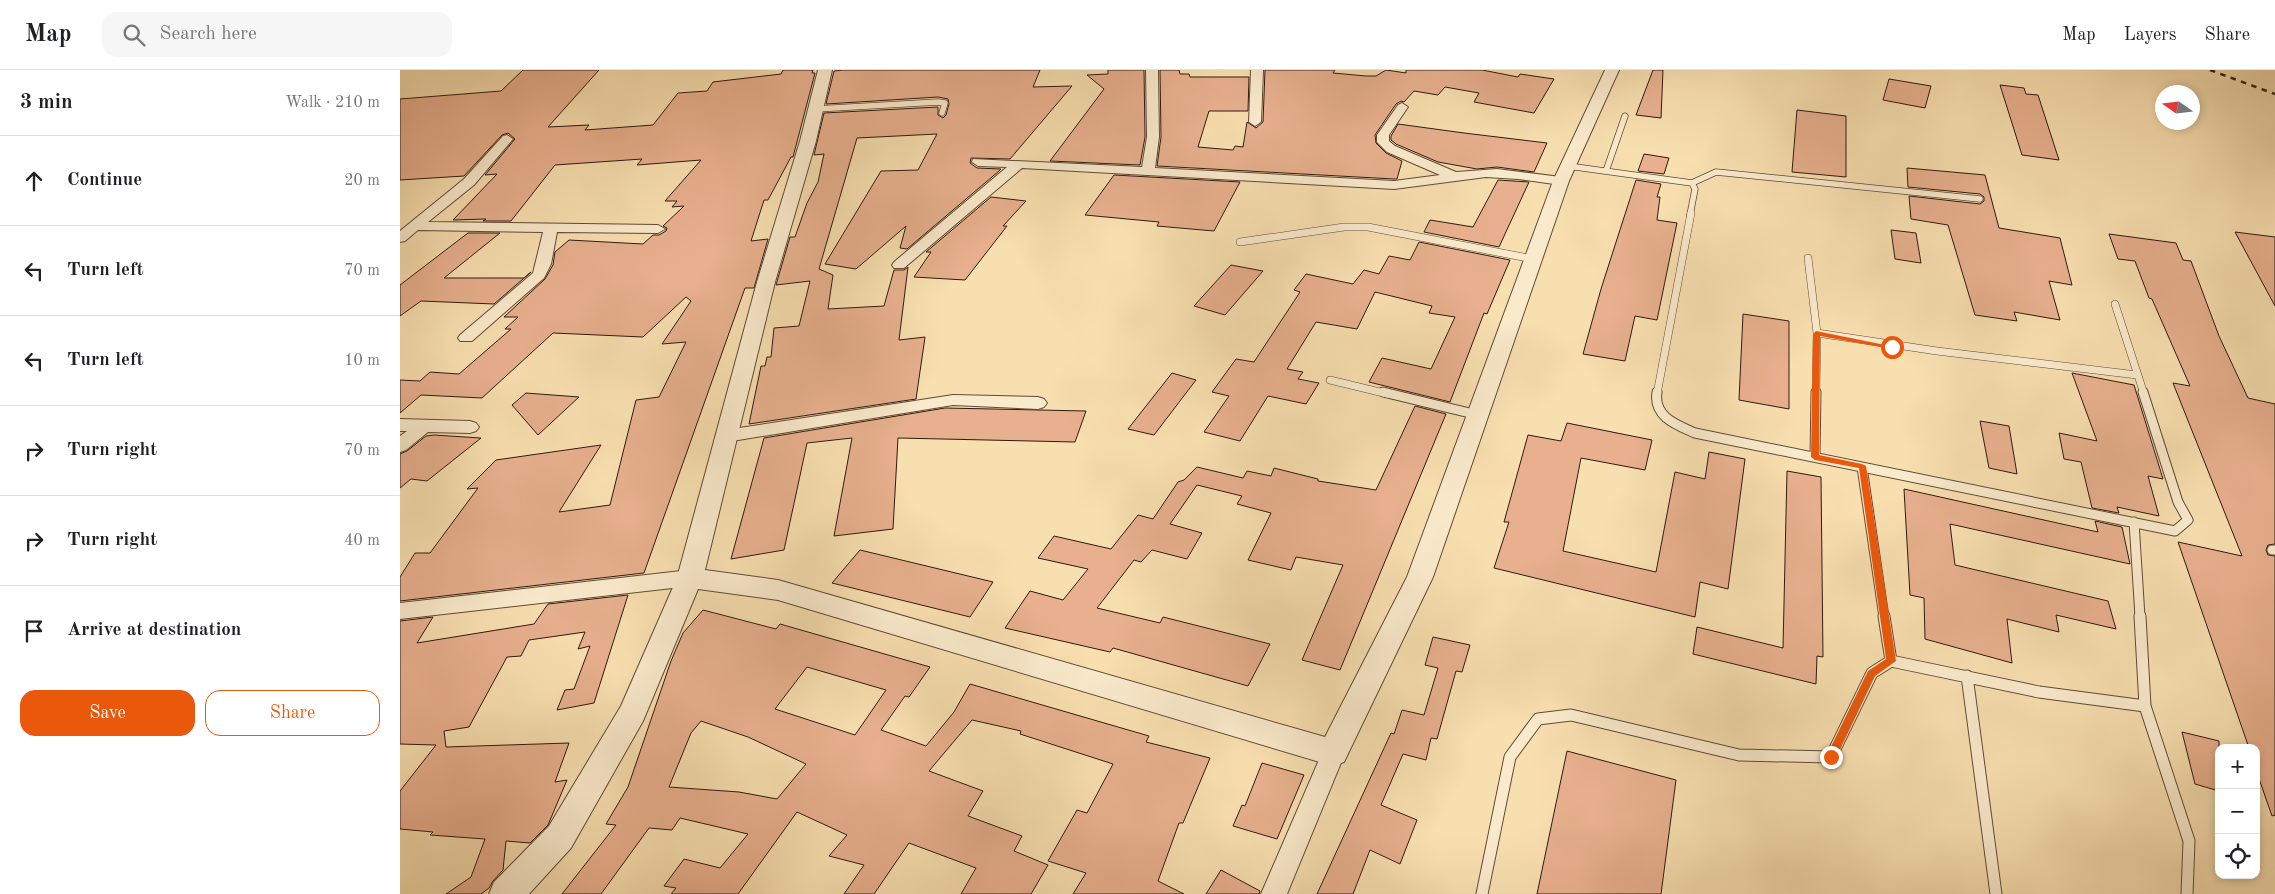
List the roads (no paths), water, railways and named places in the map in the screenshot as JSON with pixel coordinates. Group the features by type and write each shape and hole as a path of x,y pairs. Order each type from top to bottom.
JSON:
{"street":[{"path":"506,894 560,837 633,712 690,578 766,282 808,141 825,70"},
{"path":"1148,172 1153,137 1152,70"},
{"path":"1255,122 1257,70"},
{"path":"1274,894 1333,752 1420,577 1565,173 1612,70"},
{"path":"1402,107 1383,135 1383,142 1391,148 1456,177"},
{"path":"400,238 470,182 508,139"},
{"path":"978,162 1394,185 1475,174 1565,173"},
{"path":"899,265 1019,164"},
{"path":"416,226 658,229"},
{"path":"466,338 539,275 545,267 546,238 552,228"},
{"path":"726,436 953,400 1038,403"},
{"path":"400,425 470,427"},
{"path":"400,446 424,426"},
{"path":"400,611 690,578 778,590 1333,752"}],"lane":[{"path":"816,108 938,102 945,103 942,113"},
{"path":"1606,171 1625,116"},
{"path":"1565,173 1606,171 1692,183 1716,172 1980,199"},
{"path":"1692,183 1695,189 1656,400 1666,420 1695,432 2175,531 2188,520 2178,502 2115,304"},
{"path":"1240,242 1344,227 1368,227 1533,259"},
{"path":"1808,258 1816,334 1815,457"},
{"path":"1816,334 1892,347 2008,358 2137,375"},
{"path":"1330,380 1478,415"},
{"path":"1862,466 1891,661"},
{"path":"2134,522 2145,706 2189,841 2187,894"},
{"path":"1482,894 1510,757 1538,719 1571,715 1739,755 1831,757 1872,673 1891,661 2039,692 2145,706"},
{"path":"1967,676 1996,894"}],"railway":[{"path":"2210,70 2275,94"}]}
